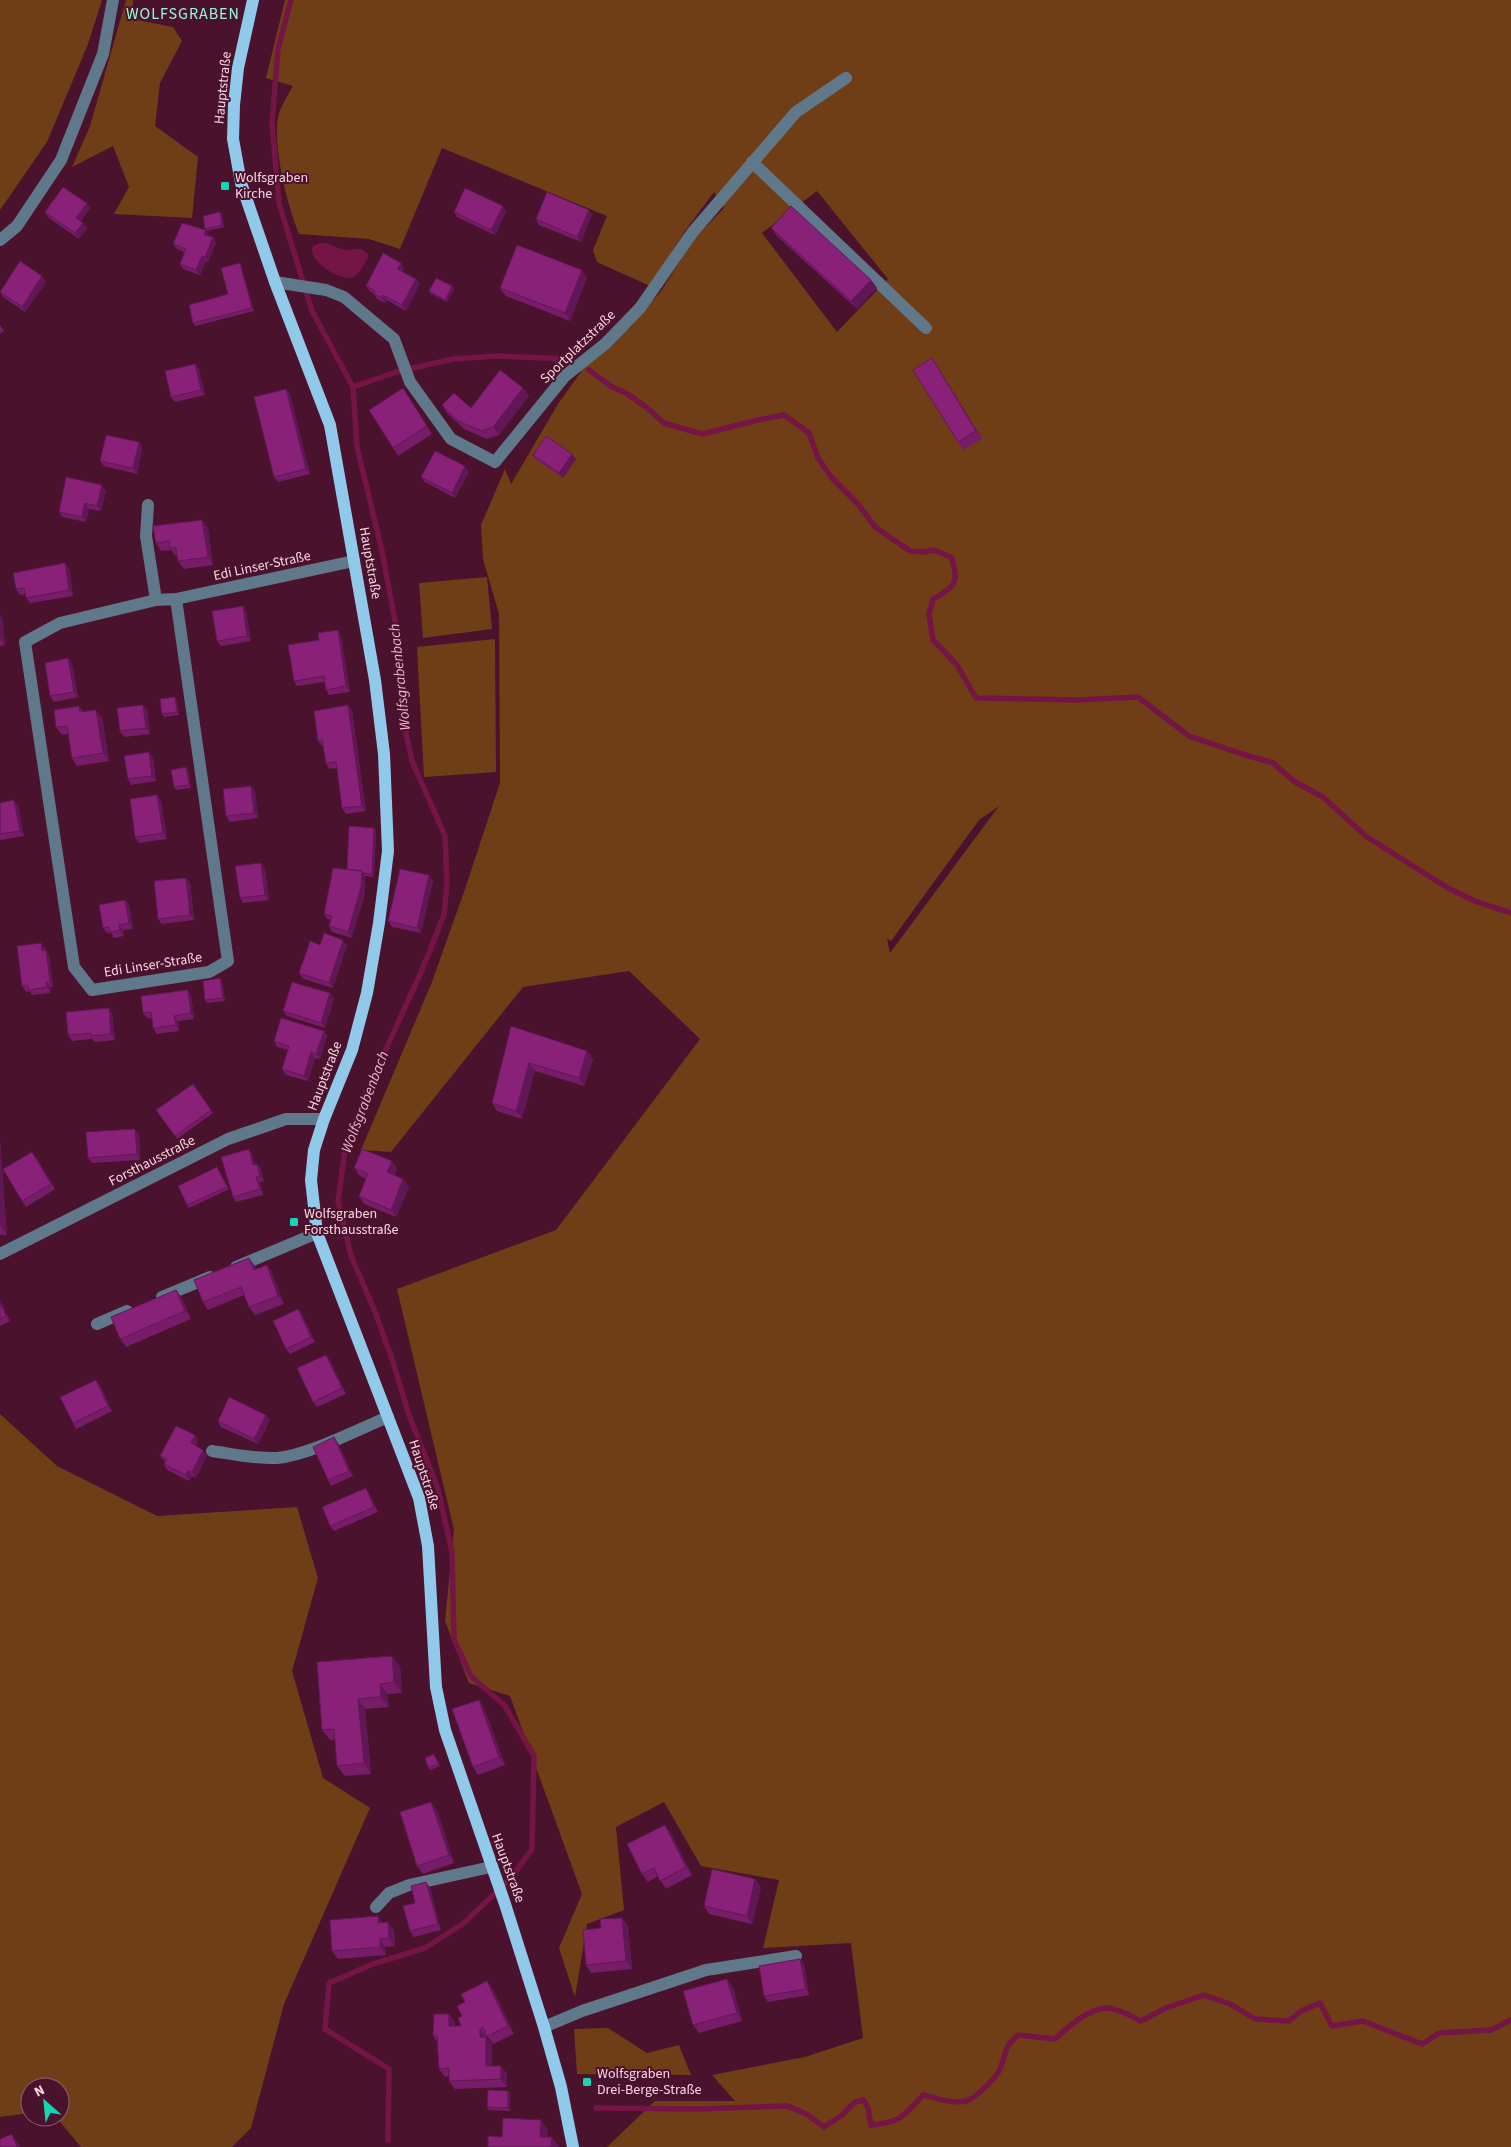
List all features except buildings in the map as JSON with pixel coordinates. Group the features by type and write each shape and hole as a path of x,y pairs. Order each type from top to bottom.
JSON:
{"main road":[{"name":"Hauptstraße","path":"252,0 238,68 234,105 234,139 241,183 275,282 330,425 376,689 384,754 388,851 379,923 367,993 352,1050 324,1119 314,1150 311,1180 317,1234 419,1498 428,1546 436,1687 445,1730 505,1904 544,2027 561,2088 573,2146"}],"street":[{"path":"0,240 17,226 61,160 104,54 113,0"},
{"name":"Sportplatzstraße","path":"275,282 326,290 344,297 394,339 410,382 451,439 495,462 565,376 605,344 640,308 692,233 796,112 846,78"},
{"path":"752,162 926,328"},
{"path":"148,505 146,536 156,600"},
{"name":"Edi Linser-Straße","path":"176,599 228,961 210,972 92,990 74,967 25,642 60,623 156,600 176,599 354,561"},
{"name":"Forsthausstraße","path":"0,1254 228,1139 286,1119 324,1119"},
{"path":"97,1324 317,1234"},
{"path":"212,1451 243,1456 277,1458 318,1447 388,1417"},
{"path":"376,1907 389,1893 409,1884 491,1867"},
{"path":"544,2027 582,2011 706,1970 796,1956"}],"shaded area":[{"path":"0,0 102,0 88,44 47,142 0,210"},
{"path":"126,0 133,0 132,19 173,27 182,41 160,83 155,126 198,157 192,218 114,214 129,187 113,146 72,167 90,126"},
{"path":"285,0 1511,0 1511,2147 607,2147 655,2101 735,2101 712,2075 805,2057 863,2038 851,1943 763,1948 779,1880 701,1866 664,1802 616,1827 624,1910 587,1924 575,1997 559,1948 582,1894 510,1696 469,1683 445,1621 454,1530 397,1289 556,1230 700,1039 629,971 523,987 391,1152 361,1150 432,982 500,783 499,614 483,559 481,525 505,469 511,484 558,404 588,362 630,327 661,291 694,239 724,208 714,192 685,231 650,286 597,262 593,250 607,216 442,148 400,249 369,239 299,234 282,176 277,145 279,113 293,86 266,78","holes":["817,191 888,279 837,332 762,233","999,806 890,953 887,939 891,941 979,820"]},
{"path":"326,243 344,250 361,249 368,254 368,258 354,277 342,277 334,274 315,258 312,252 313,246"},
{"path":"487,577 492,629 423,638 419,583"},
{"path":"495,639 496,772 424,777 417,647"},
{"path":"0,1414 57,1466 157,1516 297,1507 318,1578 292,1671 323,1778 370,1808 284,2004 251,2128 232,2147 81,2147 64,2127 70,2127 70,2077 20,2077 20,2114 0,2117"},
{"path":"608,2028 647,2053 679,2045 691,2075 577,2074 574,2029"}],"waterway":[{"name":"Wolfsgrabenbach","path":"291,0 278,49 272,123 279,203 312,311 353,387 357,447 382,551 399,643 402,715 412,761 445,836 447,884 444,915 422,970 367,1091 345,1150 338,1201 351,1256 374,1309 409,1415 438,1489 452,1552 454,1640 471,1676 505,1706 534,1756 532,1849 511,1878 464,1923 425,1948 373,1964 329,1983 325,2029 389,2069 388,2140"},
{"path":"353,387 396,372 453,359 496,356 571,359"},
{"path":"589,370 612,387 626,393 646,407 664,423 702,434 784,415 809,433 818,458 832,478 858,504 875,527 910,551 923,552 934,550 951,557 955,572 954,583 946,591 933,599 929,614 933,640 957,665 976,698 1077,700 1138,697 1189,736 1273,763 1295,782 1323,797 1367,837 1448,888 1477,902 1511,913"},
{"path":"596,2108 698,2109 788,2106 808,2115 824,2127 842,2115 855,2102 864,2100 868,2108 871,2125 881,2124 901,2117 923,2095 955,2102 966,2101 975,2096 998,2073 1007,2048 1018,2035 1055,2039 1086,2014 1108,2008 1125,2013 1141,2021 1166,2008 1204,1995 1230,2004 1255,2019 1289,2021 1301,2011 1320,2003 1332,2026 1363,2021 1422,2044 1439,2033 1491,2030 1511,2020"}],"place":[{"name":"Wolfsgraben Kirche","path":"225,186"},
{"name":"Wolfsgraben Forsthausstraße","path":"294,1222"},
{"name":"Wolfsgraben Drei-Berge-Straße","path":"587,2082"}],"district":[{"name":"WOLFSGRABEN","path":"183,14"}]}
